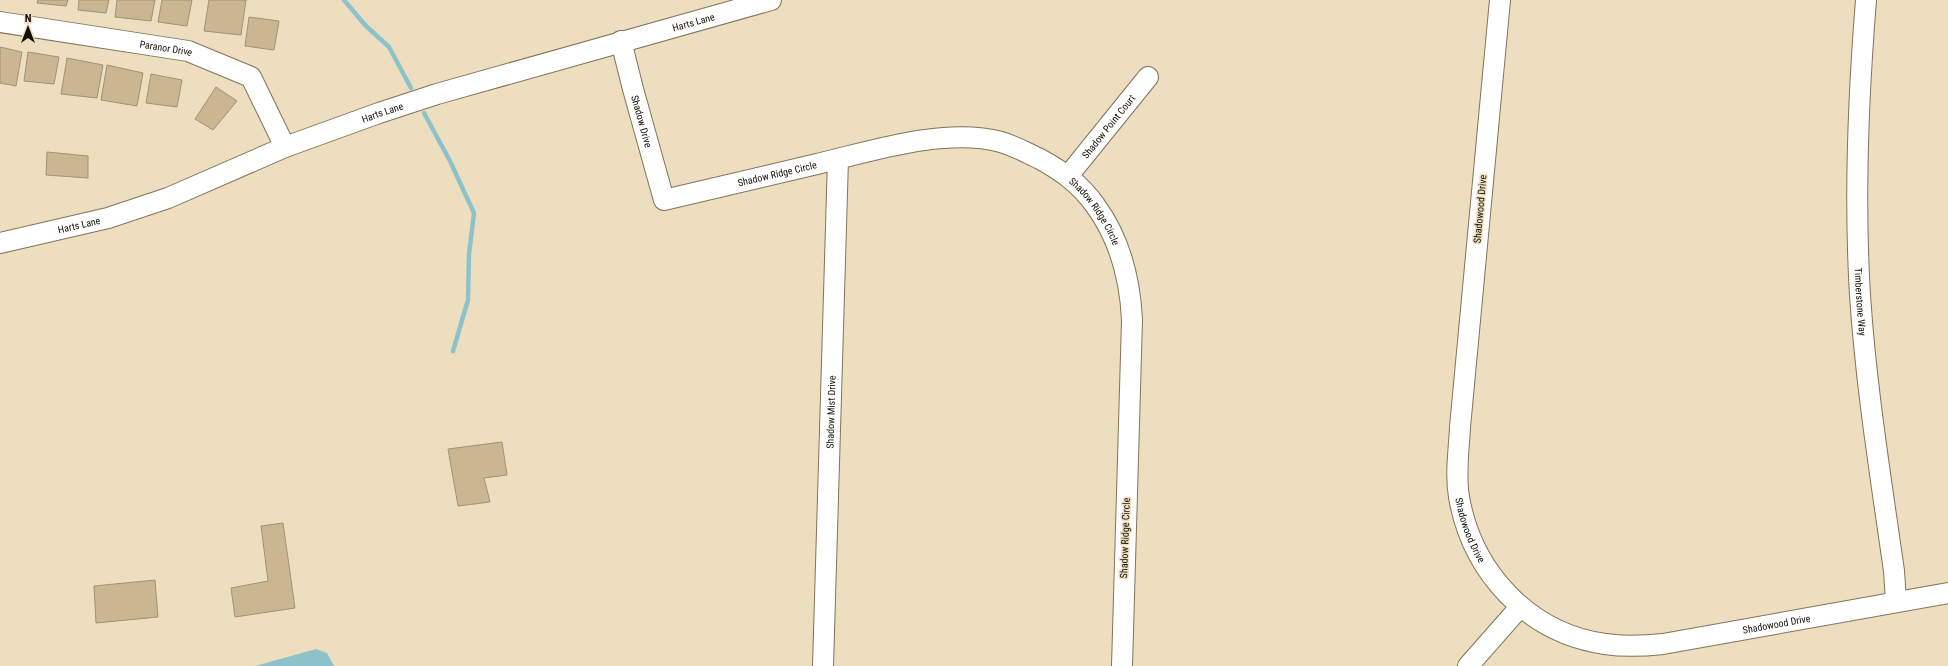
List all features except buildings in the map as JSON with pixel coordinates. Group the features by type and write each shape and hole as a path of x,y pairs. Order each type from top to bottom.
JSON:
{"street":[{"name":"Harts Lane","path":"0,243 108,218 168,198 285,147 379,112 436,94 771,0"},
{"name":"Shadowood Drive","path":"1500,0 1460,419 1457,479 1463,515 1481,560 1491,576 1520,607 1557,630 1589,641 1613,645 1642,646 1671,642 1948,593"},
{"name":"Timberstone Way","path":"1866,0 1857,130 1860,296 1865,350 1894,571 1896,601"},
{"name":"Paranor Drive","path":"0,22 188,51 251,78 285,147"},
{"name":"Shadow Drive","path":"621,41 632,89 664,200"},
{"name":"Shadow Point Court","path":"1068,176 1148,78"},
{"name":"Shadow Ridge Circle","path":"664,200 922,140 949,138 979,139 1000,142 1015,147 1068,176 1086,193 1111,229 1124,260 1131,296 1132,320 1122,666"},
{"name":"Shadow Mist Drive","path":"823,666 838,159"},
{"path":"1468,666 1520,607"}],"water":[{"path":"316,649 327,653 334,666 255,666"}],"waterway":[{"path":"344,0 365,25 389,47 411,88"},
{"path":"424,113 450,161 474,213 469,254 468,300 453,351"}]}
